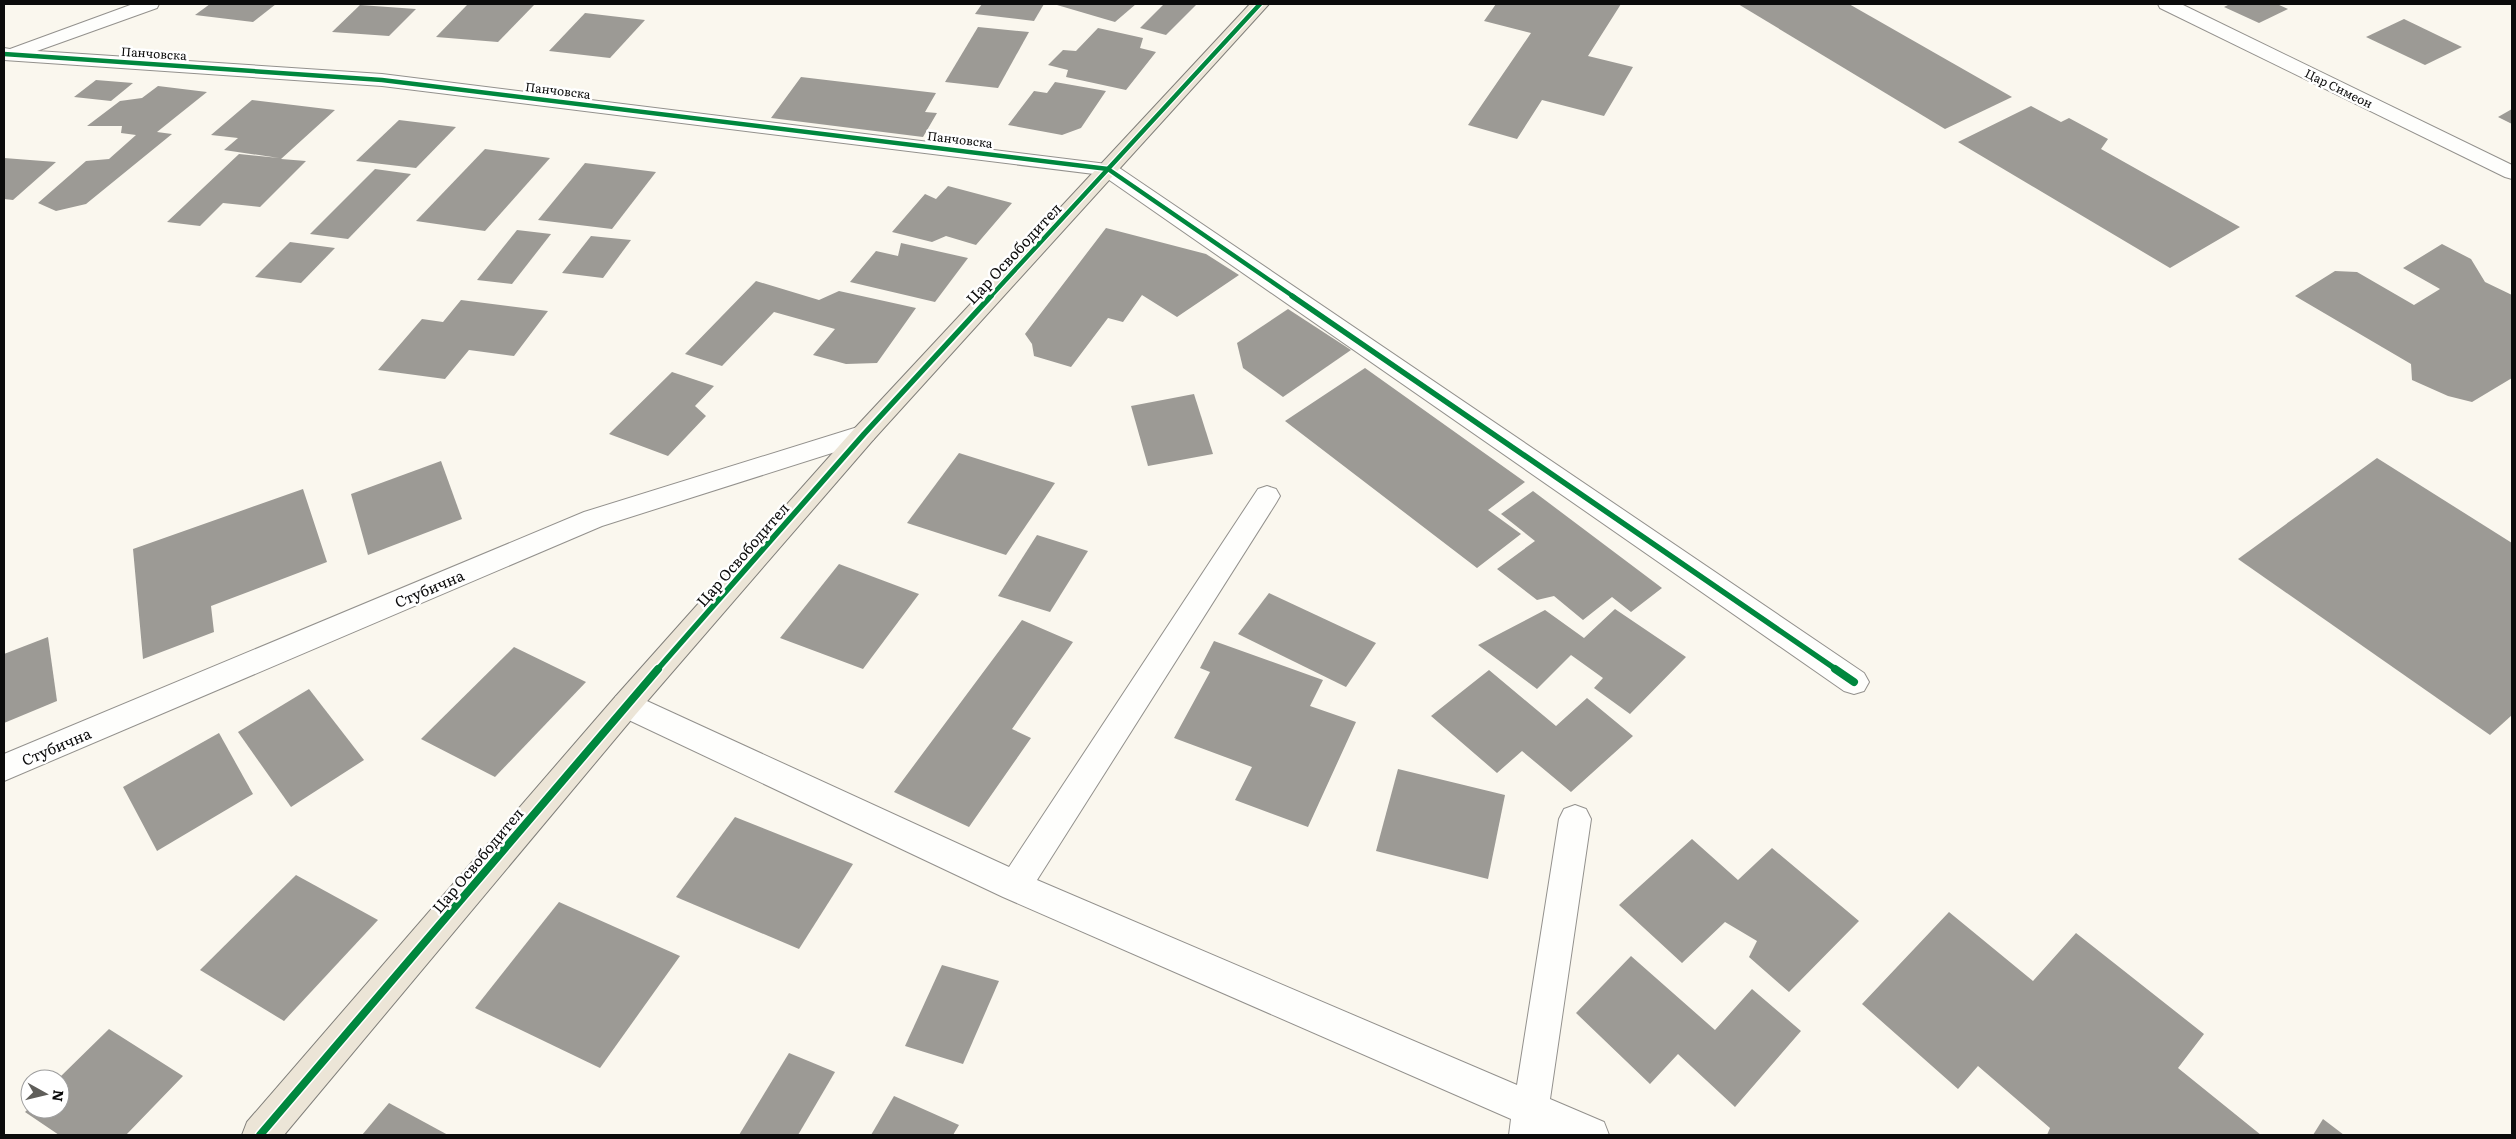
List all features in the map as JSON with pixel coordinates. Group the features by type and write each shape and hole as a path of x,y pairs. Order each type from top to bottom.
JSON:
{"main road":[{"name":"Цар Освободител","path":"260,1135 626,705 864,434 1260,4"}],"street":[{"path":"5,56 150,4"},
{"name":"Цар Симеон","path":"2167,4 2512,173"},
{"name":"Панчовска","path":"5,56 382,80 1108,168"},
{"path":"1108,168 1854,682"},
{"name":"Стубична","path":"4,768 593,519 864,434"},
{"path":"1015,886 1267,496"},
{"path":"626,705 1529,1122 1590,1135"},
{"path":"1529,1122 1575,819"}],"building":[{"path":"210,4 276,4 253,22 195,15"},
{"path":"468,4 535,4 498,42 436,37"},
{"path":"982,4 1044,4 1034,21 975,14"},
{"path":"1136,4 1115,22 1057,5"},
{"path":"1164,4 1197,4 1166,35 1140,28"},
{"path":"1496,4 1621,4 1588,56 1633,67 1604,116 1542,100 1517,139 1468,125 1531,33 1484,21"},
{"path":"1738,4 1849,4 2012,97 1945,129"},
{"path":"2230,4 2277,4 2288,9 2259,23 2224,7"},
{"path":"360,5 416,9 389,36 332,32"},
{"path":"585,13 645,20 610,58 549,51"},
{"path":"2404,19 2462,47 2425,65 2366,37"},
{"path":"978,27 1029,32 998,88 945,82"},
{"path":"1098,28 1143,38 1140,48 1156,52 1126,90 1066,77 1068,70 1048,65 1063,50 1076,51"},
{"path":"801,77 936,93 925,112 937,113 923,137 771,118"},
{"path":"96,80 133,83 111,101 74,97"},
{"path":"1055,82 1106,91 1081,128 1062,135 1008,125 1034,91 1047,93"},
{"path":"158,86 207,92 157,132 172,134 86,204 56,211 38,203 86,161 109,159 136,135 121,133 122,126 87,126 120,101 142,98"},
{"path":"252,100 335,110 281,159 306,161 260,207 223,203 200,226 167,222 239,154 279,158 224,150 238,138 211,135"},
{"path":"2031,106 2061,122 2069,118 2108,139 2101,149 2240,227 2170,268 1958,142"},
{"path":"2512,109 2512,124 2498,117"},
{"path":"399,120 456,127 416,168 356,161"},
{"path":"485,149 550,158 485,231 416,221"},
{"path":"4,158 56,162 13,200 4,199"},
{"path":"585,163 656,172 612,229 538,220"},
{"path":"375,169 411,174 348,239 310,234"},
{"path":"948,186 1012,203 976,245 946,236 932,242 892,232 925,194 936,199"},
{"path":"1106,228 1206,254 1239,275 1177,317 1142,295 1123,322 1108,318 1071,367 1034,356 1032,344 1025,334"},
{"path":"517,230 551,234 512,284 477,280"},
{"path":"591,236 631,240 603,278 562,273"},
{"path":"290,242 335,248 301,283 255,277"},
{"path":"901,243 968,258 935,302 850,282 876,251 898,256"},
{"path":"2442,244 2471,259 2485,282 2512,295 2512,378 2472,402 2448,396 2412,380 2411,364 2295,296 2335,271 2357,272 2414,305 2440,289 2403,268"},
{"path":"756,281 819,300 839,291 916,308 877,363 846,364 813,355 835,329 774,312 722,366 685,354"},
{"path":"461,300 548,311 514,356 469,350 445,379 378,370 422,319 443,322"},
{"path":"1288,309 1351,350 1283,397 1243,368 1237,343"},
{"path":"1365,368 1525,482 1488,510 1521,534 1477,568 1285,421"},
{"path":"672,372 714,386 695,406 706,416 668,456 609,434"},
{"path":"1194,394 1213,454 1148,466 1131,406"},
{"path":"959,453 1055,483 1006,555 907,523"},
{"path":"2377,458 2512,543 2512,715 2490,735 2238,559"},
{"path":"441,461 462,519 368,555 351,494"},
{"path":"303,489 327,562 211,606 214,632 143,659 133,549"},
{"path":"1533,491 1662,588 1631,612 1612,597 1583,620 1554,596 1537,600 1497,569 1535,541 1501,514"},
{"path":"1037,535 1088,551 1050,612 998,596"},
{"path":"839,564 919,594 863,669 780,638"},
{"path":"1269,593 1376,643 1346,687 1238,634"},
{"path":"1615,609 1686,657 1630,714 1594,688 1603,678 1571,655 1537,689 1478,645 1545,610 1584,638"},
{"path":"1022,620 1073,642 1012,729 1031,738 969,827 894,792"},
{"path":"48,637 57,701 4,723 4,654"},
{"path":"1214,641 1323,680 1310,706 1356,722 1308,827 1235,800 1252,767 1174,738 1210,672 1200,668"},
{"path":"514,647 586,682 495,777 421,739"},
{"path":"1489,670 1556,726 1587,698 1633,736 1571,792 1522,751 1497,773 1431,716"},
{"path":"309,689 364,760 291,807 238,732"},
{"path":"219,733 253,794 157,851 123,787"},
{"path":"1398,769 1505,795 1488,879 1376,851"},
{"path":"735,817 853,864 799,949 676,897"},
{"path":"1692,839 1738,880 1772,848 1859,921 1789,992 1749,957 1757,941 1725,922 1682,963 1619,905"},
{"path":"296,875 378,920 284,1021 200,970"},
{"path":"559,902 680,956 600,1068 475,1008"},
{"path":"1949,912 2033,981 2076,933 2204,1034 2178,1068 2261,1135 2047,1135 2050,1128 1978,1066 1958,1089 1862,1004"},
{"path":"1631,956 1715,1030 1752,989 1801,1031 1735,1107 1678,1054 1650,1084 1576,1013"},
{"path":"942,965 999,981 963,1064 905,1046"},
{"path":"109,1029 183,1076 126,1135 59,1135 35,1119 70,1119 70,1069 68,1069"},
{"path":"789,1053 835,1072 798,1135 739,1135"},
{"path":"894,1096 959,1125 953,1135 871,1135"},
{"path":"389,1103 448,1135 362,1135"},
{"path":"2323,1119 2344,1135 2313,1135"}],"cycle path":[{"path":"260,1135 626,705 864,434 1260,4"},
{"path":"4,54 382,80 1108,169 1854,682"}]}
